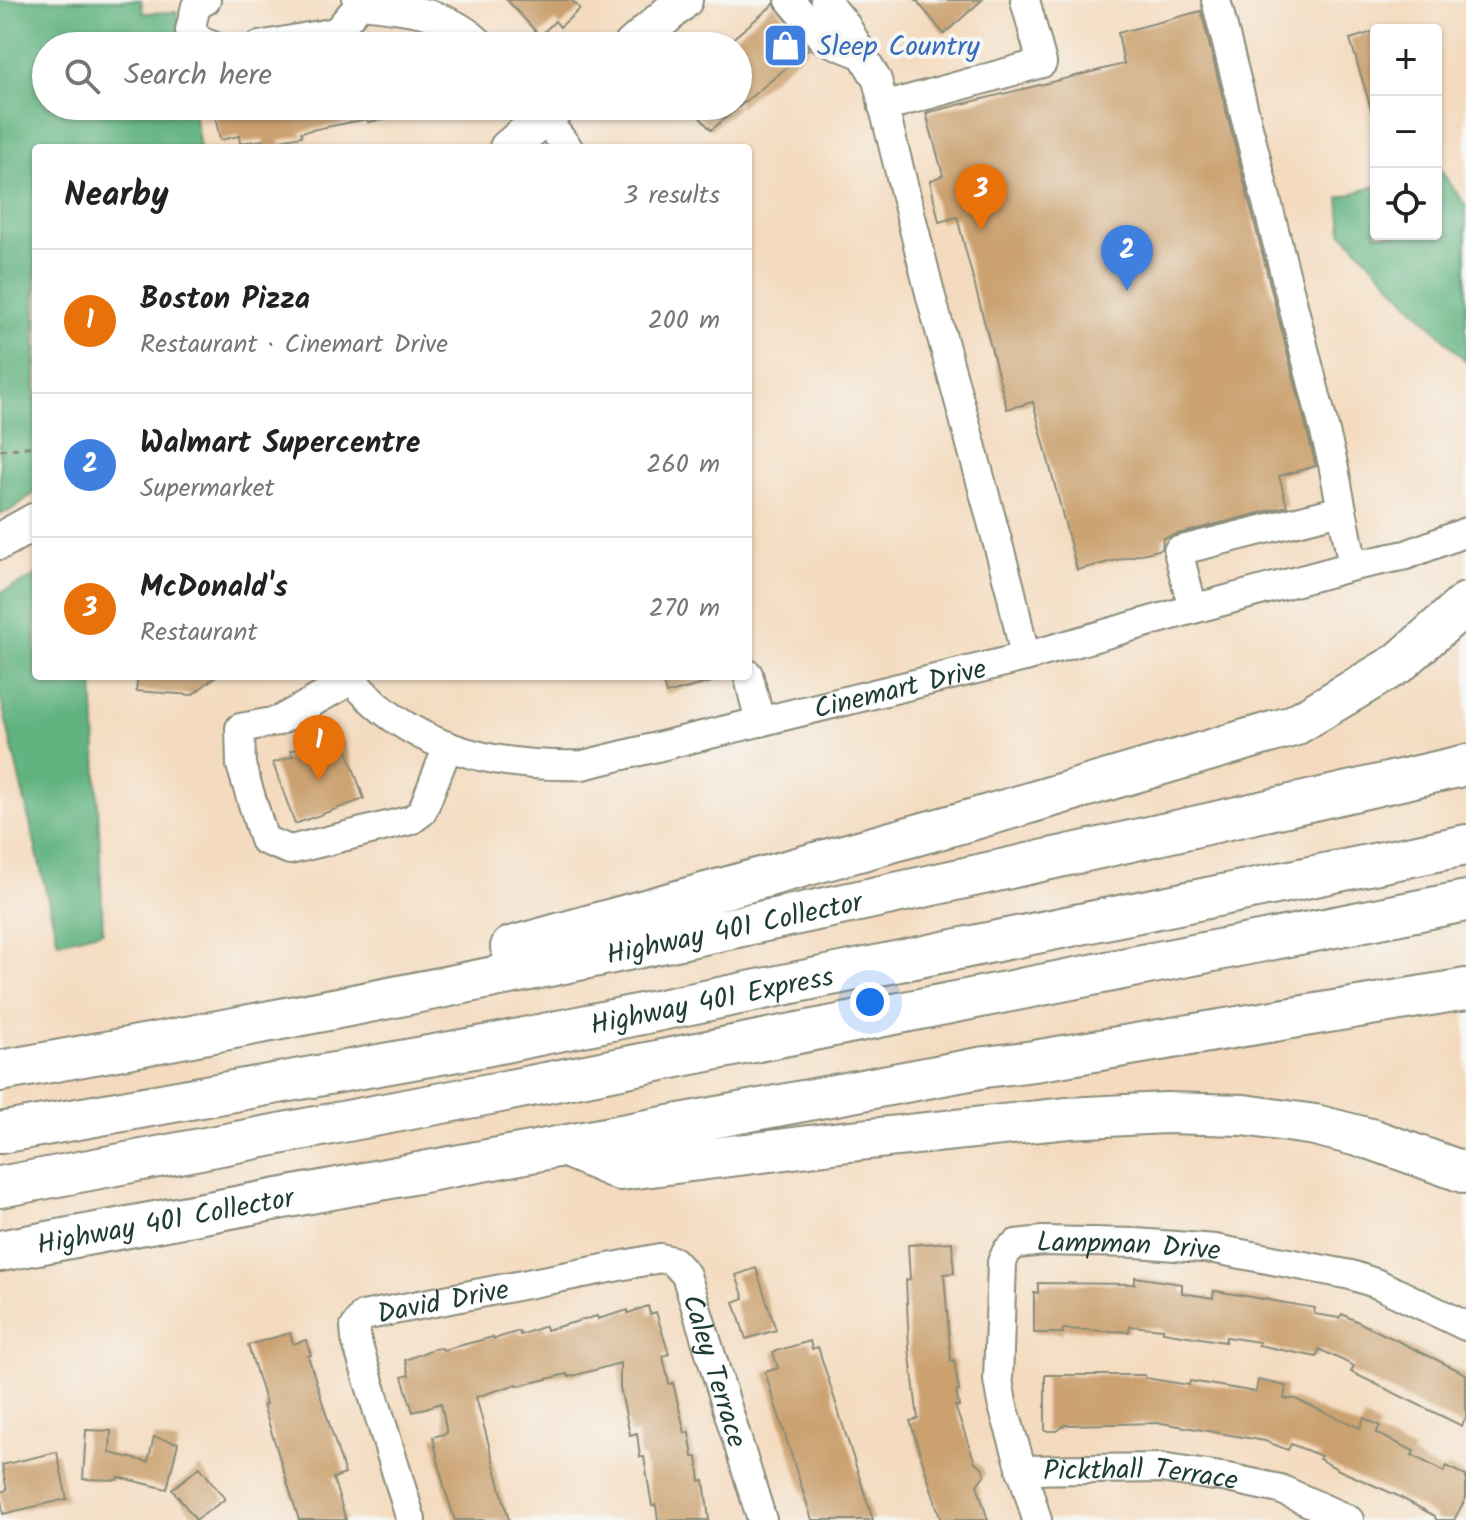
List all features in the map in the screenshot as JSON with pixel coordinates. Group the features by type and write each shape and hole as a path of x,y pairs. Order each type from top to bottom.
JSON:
{"highway":[{"path":"171,1041 956,825 1293,726 1399,663 1466,603"},
{"name":"Highway 401 Collector","path":"0,1071 171,1041 1074,855 1466,765"},
{"name":"Highway 401 Express","path":"0,1133 490,1045 1466,845"},
{"name":"Highway 401 Express","path":"0,1187 495,1093 1466,901"},
{"path":"985,1067 1026,1045 1466,960"},
{"name":"Highway 401 Collector","path":"0,1251 985,1067 1466,989"},
{"path":"564,1146 620,1170 1068,1118 1165,1113 1244,1115 1315,1125 1374,1140 1466,1173"}],"main road":[{"path":"648,32 684,0"},
{"path":"512,144 536,120"},
{"path":"0,541 32,523"}],"street":[{"path":"192,32 196,6 206,0"},
{"path":"790,0 823,39 860,54"},
{"path":"825,0 845,24 877,80 931,297 1011,592 1025,657"},
{"path":"883,107 1042,63 1025,0"},
{"path":"1216,0 1333,464 1353,566"},
{"path":"336,32 358,2 423,11 470,32"},
{"path":"552,120 566,144"},
{"path":"1193,609 1178,551 1341,510"},
{"name":"Cinemart Drive","path":"353,680 390,717 448,746 485,759 525,765 583,765 1025,657 1353,566 1406,555 1466,532"},
{"path":"348,680 278,721 240,728 241,765 264,840 270,844 290,850 411,820 422,812 448,746"},
{"path":"750,680 760,722"},
{"name":"Lampman Drive","path":"1037,1520 998,1380 1002,1262 1007,1251 1016,1244 1043,1241 1186,1245 1324,1268 1378,1284 1466,1326"},
{"name":"Caley Terrace","path":"638,1261 660,1258 673,1261 686,1275 762,1520"},
{"name":"David Drive","path":"411,1520 356,1339 355,1327 363,1316 638,1261"},
{"name":"Pickthall Terrace","path":"1021,1470 1160,1468 1228,1478 1280,1489 1349,1520"}],"path":[{"path":"0,450 32,446"}],"green space":[{"path":"0,0 141,0 143,13 177,12 181,32 32,32 32,120 195,120 199,144 32,144 32,495 0,514"},
{"path":"1442,172 1466,206 1466,362 1342,232 1339,198 1370,188 1370,240 1442,240"},
{"path":"32,578 32,680 93,680 103,931 58,942 0,696 0,593"}],"building":[{"path":"507,0 572,0 580,9 560,27 555,21 544,32 536,32"},
{"path":"916,0 982,0 944,34"},
{"path":"774,4 809,49 752,96 752,32 741,32"},
{"path":"1201,11 1316,466 1279,476 1287,506 1163,538 1162,549 1077,570 1033,402 1007,409 957,217 939,222 930,181 943,175 926,113 1124,64 1118,33"},
{"path":"1370,33 1370,105 1350,39"},
{"path":"216,120 362,120 301,132 302,136 280,140 281,144 264,144 263,140 240,143 239,136 220,140"},
{"path":"702,120 723,120 711,130"},
{"path":"137,680 211,680 192,695 136,691"},
{"path":"662,680 715,680 715,681 666,694"},
{"path":"343,739 364,799 295,824 273,763 293,756 290,751 310,744 314,750"},
{"path":"952,1242 954,1273 944,1274 951,1361 954,1360 959,1391 956,1391 959,1406 955,1406 975,1462 985,1474 977,1485 988,1520 941,1520 910,1421 918,1419 909,1348 908,1245"},
{"path":"756,1268 776,1330 746,1339 734,1302 744,1298 736,1275"},
{"path":"1135,1277 1182,1284 1182,1293 1213,1298 1214,1291 1315,1308 1314,1314 1339,1318 1342,1314 1466,1374 1466,1417 1462,1426 1351,1372 1354,1366 1319,1349 1317,1357 1258,1345 1259,1342 1226,1337 1225,1342 1163,1332 1163,1329 1130,1326 1129,1332 1063,1329 1063,1333 1034,1333 1034,1293 1038,1293 1038,1283 1135,1284"},
{"path":"648,1306 650,1314 656,1312 669,1354 663,1356 669,1384 673,1383 685,1433 689,1432 693,1457 697,1457 700,1481 704,1480 709,1520 658,1520 656,1505 652,1506 644,1457 640,1457 637,1433 630,1435 620,1387 620,1363 569,1377 567,1374 517,1384 476,1397 509,1520 455,1520 433,1437 447,1433 441,1403 413,1412 402,1377 409,1375 405,1360 433,1349 443,1350 519,1331 520,1335 545,1326 546,1330"},
{"path":"290,1333 293,1344 306,1340 311,1355 308,1356 345,1474 333,1478 346,1520 299,1520 263,1405 266,1404 248,1345"},
{"path":"810,1341 812,1349 818,1347 873,1520 812,1520 765,1372 778,1368 773,1352"},
{"path":"1045,1375 1145,1375 1145,1378 1189,1385 1190,1381 1256,1392 1258,1380 1286,1386 1284,1399 1295,1399 1360,1428 1364,1418 1380,1426 1376,1433 1414,1451 1412,1455 1444,1472 1447,1466 1466,1476 1466,1498 1454,1520 1436,1520 1435,1516 1396,1495 1341,1471 1319,1459 1321,1456 1291,1444 1288,1450 1265,1441 1162,1423 1065,1425 1057,1431 1045,1431"},
{"path":"86,1430 111,1431 110,1453 148,1462 154,1437 178,1443 167,1489 118,1477 118,1480 83,1479"},
{"path":"57,1452 67,1499 3,1514 0,1492 7,1490 2,1465"},
{"path":"200,1467 225,1499 196,1520 172,1489"}],"place":[{"name":"Sleep Country","path":"786,45"},
{"name":"McDonald's","path":"981,230"},
{"name":"Walmart Supercentre","path":"1127,291"},
{"name":"Boston Pizza","path":"319,781"}]}
